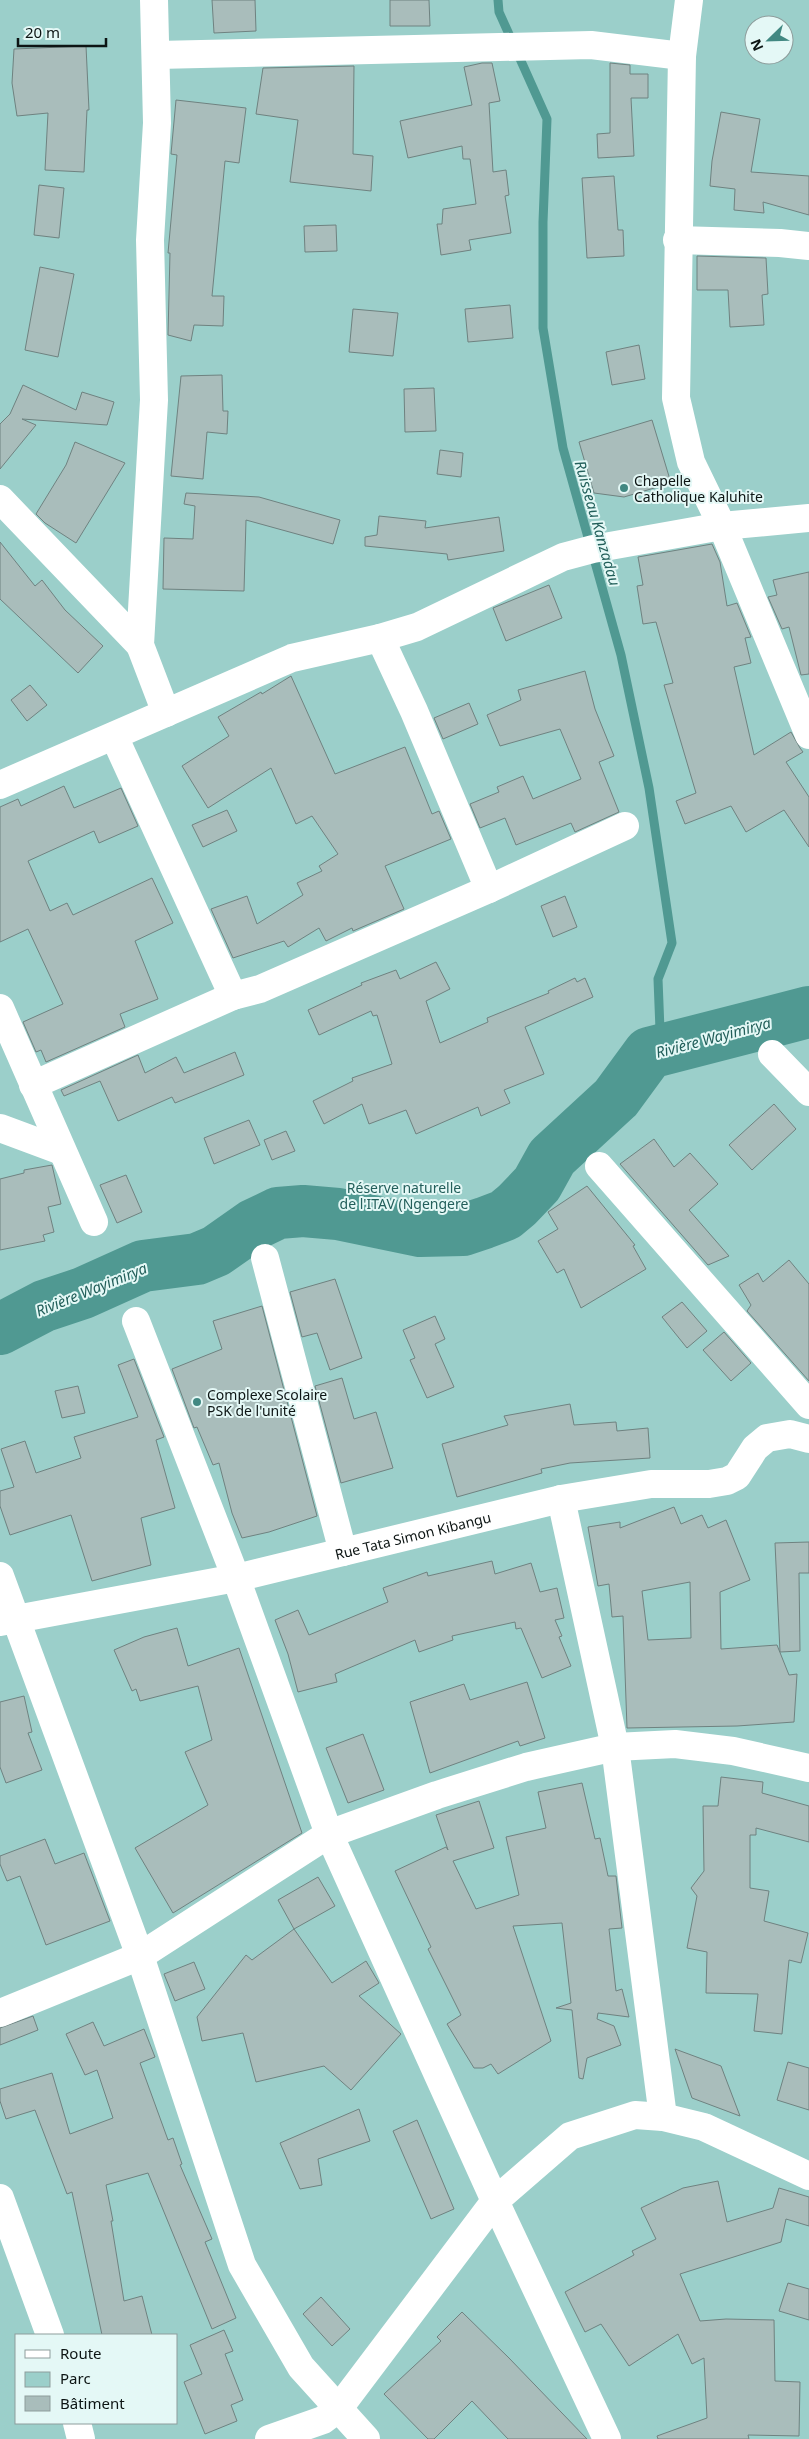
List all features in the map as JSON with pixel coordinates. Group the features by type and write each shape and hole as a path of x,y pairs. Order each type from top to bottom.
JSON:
{"street":[{"path":"140,645 154,400 150,240 157,123 157,55 154,0"},
{"path":"689,0 682,56 677,240 676,398 691,462 722,526 809,735"},
{"path":"157,55 591,45 682,56"},
{"path":"677,240 780,243 809,246"},
{"path":"0,499 140,645 166,713"},
{"path":"0,785 292,658 380,638 417,627 563,557 593,549 722,526 809,518"},
{"path":"380,638 490,890"},
{"path":"114,736 233,996"},
{"path":"33,1085 233,996 260,989 490,890 624,826"},
{"path":"0,1008 94,1222"},
{"path":"772,1054 809,1092"},
{"path":"0,1128 62,1151"},
{"path":"599,1166 809,1405"},
{"path":"265,1258 343,1552"},
{"path":"136,1321 236,1578 330,1834 495,2201 607,2439"},
{"name":"Rue Tata Simon Kibangu","path":"8,1620 236,1578 561,1499 651,1484 709,1484 727,1481 737,1476 754,1448 767,1438 790,1434 809,1439"},
{"path":"561,1499 615,1748 663,2117"},
{"path":"0,1576 8,1620 140,1956 242,2265 301,2367 366,2439"},
{"path":"0,2013 140,1956 330,1834 436,1795 526,1767 615,1748 685,1745 734,1751 809,1768"},
{"path":"270,2439 323,2420 339,2408 495,2201 570,2136 635,2115 663,2117 704,2127 809,2176"},
{"path":"0,2198 50,2334"},
{"path":"77,2424 81,2439"}],"green space":[{"name":"Réserve naturelle de l'ITAV (Ngengere","path":"0,0 809,0 809,2439 0,2439"}],"building":[{"path":"212,0 255,0 256,31 214,33"},
{"path":"390,0 429,0 430,26 390,26"},
{"path":"86,46 89,110 87,110 84,172 45,170 48,113 17,116 12,83 14,49"},
{"path":"492,63 500,101 489,103 493,172 506,170 509,195 505,196 511,233 469,240 471,250 441,255 437,224 442,224 443,209 476,204 470,159 463,159 462,146 408,158 400,121 472,105 464,67"},
{"path":"610,63 630,65 630,74 648,74 648,98 631,98 634,156 598,158 597,134 610,133"},
{"path":"354,66 353,154 373,156 371,191 290,182 298,120 256,114 263,68"},
{"path":"176,100 246,108 239,163 225,161 212,296 224,296 223,326 194,325 191,341 168,335 170,253 168,253 177,155 171,154"},
{"path":"721,112 760,119 751,172 809,176 809,215 763,202 764,213 734,210 735,189 710,186 712,161"},
{"path":"614,176 618,230 623,230 624,256 587,258 582,178"},
{"path":"39,185 64,188 59,238 34,235"},
{"path":"336,225 337,251 305,252 304,226"},
{"path":"697,256 766,258 768,294 762,295 764,325 730,327 728,290 697,290"},
{"path":"40,267 74,274 58,357 25,350"},
{"path":"510,305 513,338 468,342 465,309"},
{"path":"353,309 398,313 393,356 349,352"},
{"path":"639,345 645,379 612,385 606,352"},
{"path":"222,375 223,411 228,411 227,434 207,432 203,479 171,476 181,376"},
{"path":"23,385 76,410 82,392 114,402 107,425 22,419 36,425 0,469 0,424 10,414"},
{"path":"434,388 436,431 405,432 404,389"},
{"path":"652,420 671,483 624,497 594,493 579,442"},
{"path":"75,442 125,463 76,543 45,523 36,514 66,465"},
{"path":"440,450 463,453 461,477 437,474"},
{"path":"186,493 259,497 340,520 333,544 246,520 244,591 163,589 164,538 193,539 195,506 184,504"},
{"path":"379,516 426,521 425,528 499,517 504,551 448,560 447,554 365,546 365,537 377,535"},
{"path":"0,542 35,586 42,580 65,610 103,646 78,673 0,599"},
{"path":"712,544 720,562 727,606 737,603 751,637 745,638 751,663 734,667 754,755 791,732 803,752 786,762 809,797 809,847 784,810 746,832 731,806 685,824 676,801 696,793 664,685 673,683 656,622 643,624 637,586 643,585 638,557"},
{"path":"809,572 809,674 801,675 789,627 782,629 768,597 777,595 773,580"},
{"path":"549,585 562,618 506,641 493,608"},
{"path":"585,671 595,709 614,756 599,762 619,812 575,832 571,823 516,845 505,818 480,828 470,804 499,792 497,787 523,776 533,799 581,779 560,729 500,746 487,715 521,700 518,690"},
{"path":"291,676 335,774 405,747 432,814 439,811 451,839 385,866 404,909 353,931 352,928 326,941 319,928 288,947 284,941 233,958 211,909 247,896 257,924 303,895 297,883 322,871 319,866 338,854 312,816 296,824 271,768 208,808 182,766 229,736 218,717"},
{"path":"30,685 47,705 27,721 11,700"},
{"path":"469,703 478,724 443,739 434,718"},
{"path":"64,786 74,808 121,788 138,826 99,843 94,831 28,861 50,911 67,903 73,915 152,878 173,923 135,941 158,999 120,1014 125,1027 46,1062 41,1050 36,1052 23,1022 63,1004 28,929 0,942 0,807 18,799 21,806"},
{"path":"227,810 237,831 203,847 192,825"},
{"path":"565,896 577,927 553,937 541,906"},
{"path":"436,962 450,989 426,1001 440,1043 488,1022 487,1018 549,993 548,991 575,978 577,982 585,978 593,997 525,1027 544,1074 504,1090 510,1103 481,1116 478,1107 416,1134 406,1110 369,1124 362,1104 324,1124 313,1101 353,1081 352,1078 392,1064 377,1015 373,1016 371,1011 319,1035 308,1010 362,985 361,983 396,970 400,979"},
{"path":"235,1052 244,1075 175,1103 172,1097 118,1121 100,1081 64,1096 61,1090 138,1055 145,1073 176,1057 184,1073"},
{"path":"774,1104 796,1129 752,1170 729,1145"},
{"path":"249,1120 260,1145 214,1164 204,1138"},
{"path":"286,1131 295,1151 272,1160 264,1140"},
{"path":"654,1139 674,1167 690,1153 718,1184 689,1210 729,1256 708,1265 620,1164"},
{"path":"52,1165 61,1204 48,1207 54,1232 43,1235 45,1241 0,1250 0,1179 24,1173 24,1170"},
{"path":"126,1175 142,1212 117,1223 100,1185"},
{"path":"587,1186 635,1245 633,1246 646,1269 581,1308 564,1269 557,1273 538,1241 558,1229 548,1212"},
{"path":"789,1260 809,1284 809,1381 747,1311 751,1305 739,1285 758,1273 763,1282"},
{"path":"335,1279 362,1358 330,1370 317,1333 302,1337 290,1292"},
{"path":"682,1302 707,1331 687,1348 662,1317"},
{"path":"262,1306 317,1516 269,1532 242,1538 232,1513 219,1463 213,1465 197,1427 194,1428 172,1369 222,1349 213,1321"},
{"path":"435,1316 445,1339 435,1344 454,1387 427,1398 410,1360 415,1358 403,1330"},
{"path":"724,1332 751,1363 731,1381 703,1350"},
{"path":"134,1359 164,1437 156,1440 175,1508 141,1518 151,1565 92,1581 71,1515 10,1535 0,1506 0,1491 14,1487 1,1449 25,1441 36,1473 81,1458 74,1437 138,1417 118,1365"},
{"path":"342,1378 354,1419 376,1412 393,1468 341,1483 315,1386"},
{"path":"78,1386 85,1413 62,1418 55,1391"},
{"path":"570,1404 574,1425 616,1422 617,1431 648,1428 650,1458 570,1463 541,1469 542,1473 457,1497 442,1444 508,1425 504,1416"},
{"path":"674,1507 681,1524 702,1515 708,1528 726,1520 750,1580 720,1592 721,1649 777,1645 789,1675 797,1674 794,1722 737,1726 627,1728 623,1616 612,1617 609,1584 598,1586 588,1527 620,1522 620,1528","holes":["690,1582 691,1638 648,1640 642,1591"]},
{"path":"809,1542 809,1573 799,1573 800,1651 780,1652 775,1543"},
{"path":"492,1561 495,1574 531,1563 540,1592 557,1588 564,1618 555,1620 562,1636 559,1637 571,1666 542,1678 521,1628 516,1629 515,1622 452,1636 453,1640 419,1652 415,1640 335,1674 337,1682 298,1692 288,1654 275,1620 298,1610 309,1635 388,1602 383,1588 427,1572 428,1576"},
{"path":"177,1628 188,1666 239,1648 302,1833 173,1913 135,1848 208,1805 185,1752 212,1740 198,1686 140,1701 136,1689 132,1691 114,1650 144,1637"},
{"path":"527,1682 545,1738 520,1746 518,1741 430,1773 410,1702 464,1684 470,1700"},
{"path":"24,1696 32,1732 28,1733 42,1770 6,1783 0,1767 0,1702"},
{"path":"363,1734 384,1790 348,1803 326,1748"},
{"path":"721,1777 763,1782 762,1793 809,1806 809,1842 756,1828 756,1835 750,1835 750,1888 769,1891 764,1921 808,1933 801,1963 789,1960 782,2034 754,2031 758,1994 706,1993 707,1952 687,1948 697,1896 691,1888 704,1871 703,1806 718,1806"},
{"path":"582,1783 595,1839 600,1838 608,1876 616,1876 622,1928 609,1929 616,1991 622,1989 629,2017 598,2013 597,2019 614,2026 621,2045 587,2058 583,2079 579,2078 572,2010 556,2008 571,2003 562,1923 513,1926 551,2041 498,2074 491,2064 483,2068 474,2068 447,2024 461,2015 428,1949 431,1947 395,1871 446,1847 448,1850 436,1815 479,1801 494,1848 453,1861 476,1909 519,1895 506,1837 546,1828 538,1792"},
{"path":"45,1839 55,1864 84,1853 110,1921 46,1945 20,1876 7,1881 0,1864 0,1856"},
{"path":"318,1877 335,1906 294,1929 278,1900"},
{"path":"294,1929 332,1983 366,1961 379,1983 359,1996 401,2034 351,2090 324,2066 256,2082 243,2033 202,2041 197,2017 246,1955 252,1960"},
{"path":"194,1962 205,1989 175,2001 164,1974"},
{"path":"33,2016 38,2030 0,2045 0,2028"},
{"path":"93,2022 104,2046 144,2029 155,2057 140,2063 168,2140 173,2138 182,2164 180,2165 212,2239 205,2242 236,2318 212,2329 148,2173 106,2185 124,2301 142,2296 152,2334 102,2334 72,2192 67,2194 35,2110 6,2119 0,2101 0,2089 52,2073 70,2134 113,2118 97,2070 85,2075 66,2034"},
{"path":"675,2049 721,2066 740,2116 692,2098"},
{"path":"788,2062 809,2068 809,2110 777,2100"},
{"path":"359,2109 370,2141 318,2159 322,2185 300,2189 280,2143"},
{"path":"417,2120 454,2209 431,2219 393,2131"},
{"path":"718,2181 727,2222 773,2208 779,2188 809,2197 809,2226 786,2219 781,2242 680,2274 700,2321 726,2319 774,2320 775,2381 800,2382 799,2436 748,2435 749,2439 658,2439 657,2436 707,2418 704,2358 692,2364 678,2334 629,2366 601,2324 585,2332 565,2292 634,2255 632,2251 656,2239 641,2208 683,2188"},
{"path":"788,2283 809,2289 809,2320 779,2311"},
{"path":"321,2297 350,2329 332,2346 303,2314"},
{"path":"462,2312 587,2439 508,2439 472,2401 434,2439 428,2439 384,2394 441,2341 437,2337"},
{"path":"224,2330 233,2351 225,2354 243,2400 231,2405 237,2421 205,2434 184,2382 202,2374 190,2345"}],"waterway":[{"name":"Ruisseau Kanzadau","path":"498,0 499,12 547,119 543,222 543,328 563,448 621,655 649,788 672,943 658,979 660,1030 649,1053"},
{"name":"Rivière Wayimirya","path":"0,1329 44,1306 83,1293 143,1266 197,1259 216,1251 253,1225 278,1213 303,1211 338,1214 420,1231 463,1230 505,1215 537,1184 552,1157 616,1098 649,1053 809,1012"}],"place":[{"name":"Chapelle Catholique Kaluhite","path":"624,488"},
{"name":"Complexe Scolaire PSK de l'unité","path":"197,1402"}]}
